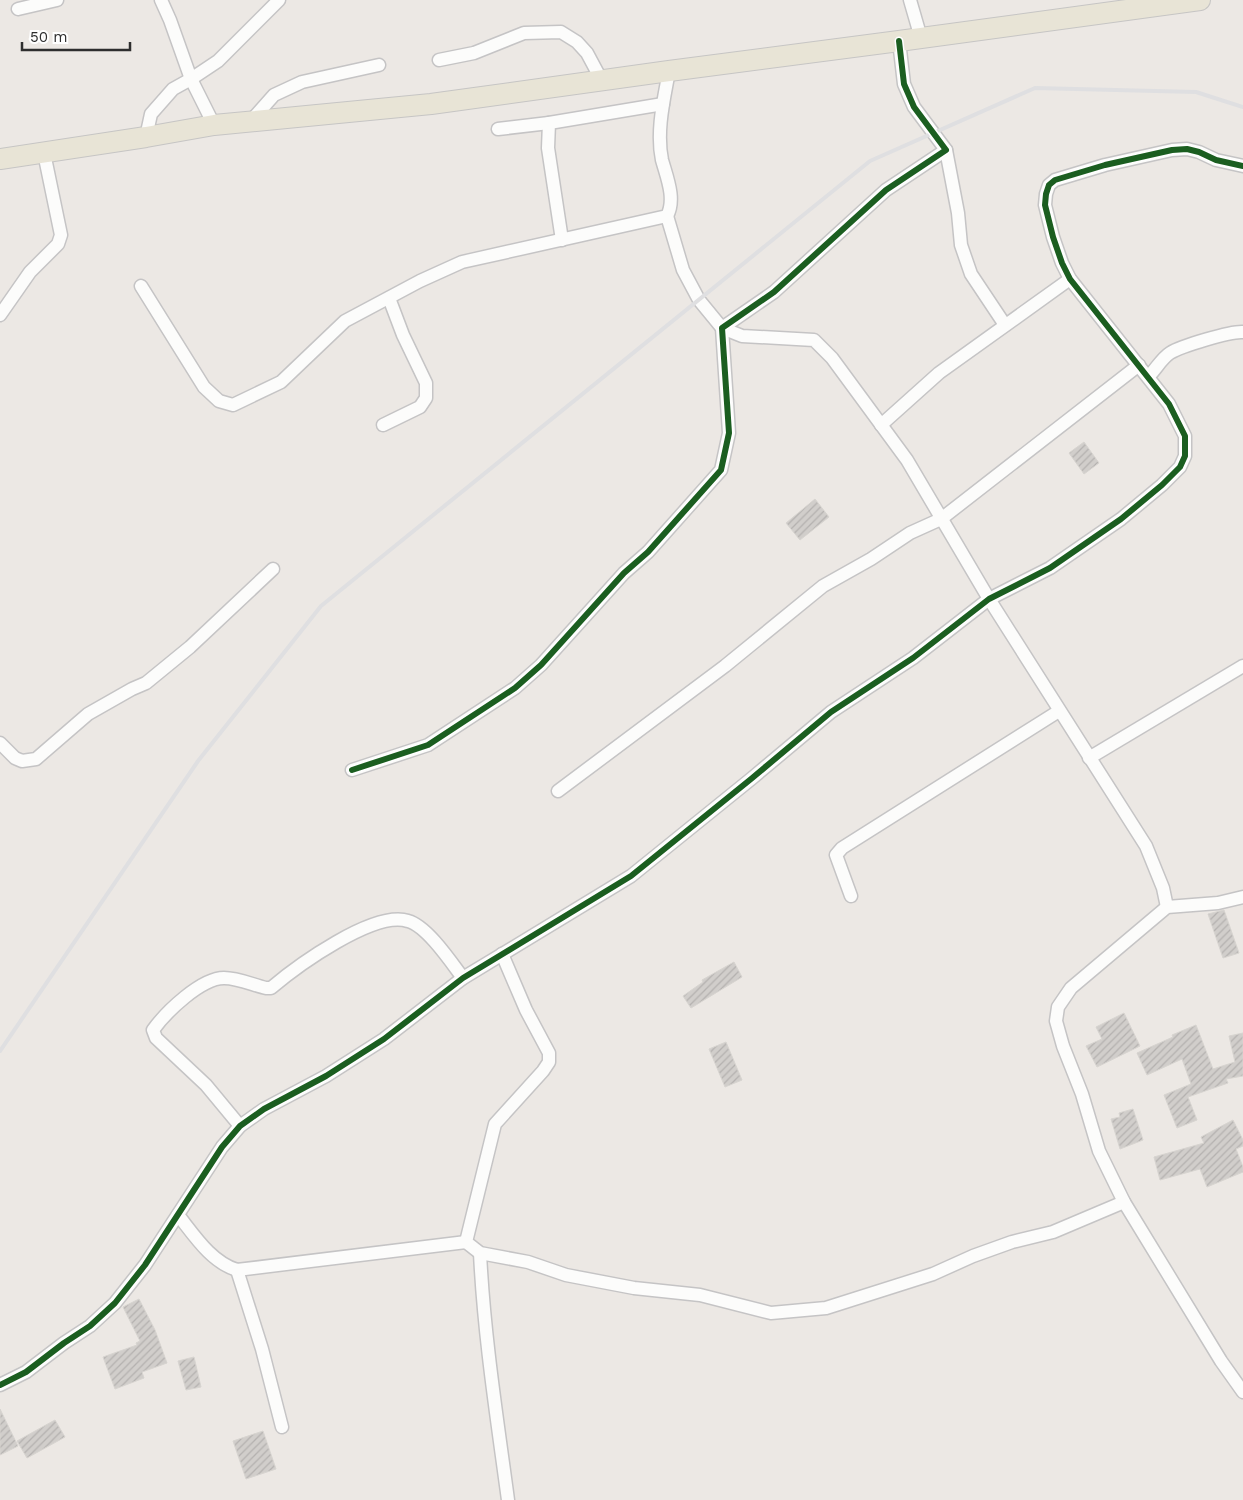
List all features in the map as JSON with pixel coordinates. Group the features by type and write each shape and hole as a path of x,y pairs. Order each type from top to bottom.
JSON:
{"main road":[{"path":"0,159 214,126 431,104 669,70 1200,0"}],"street":[{"path":"18,9 57,0"},
{"path":"161,0 191,80 214,126"},
{"path":"146,138 151,114 173,89 191,80 218,61 279,0"},
{"path":"910,0 921,38"},
{"path":"439,60 474,53 524,32 561,32 577,42 586,53 602,81"},
{"path":"899,41 904,84 914,107 946,150 958,213 960,245 971,274 1005,325"},
{"path":"250,122 274,95 302,82 379,65"},
{"path":"669,70 660,133 662,158 672,207 667,216 683,270 699,300 722,328 742,336 814,340 832,358 907,460 989,599 1146,846 1164,888 1167,907"},
{"path":"498,129 550,123 663,104"},
{"path":"550,123 548,148 562,240"},
{"path":"0,1385 26,1372 90,1326 115,1303 145,1265 222,1147 240,1126 264,1109 326,1076 384,1039 462,978 631,876 751,780 831,712 913,658 989,599 1050,568 1121,519 1162,485 1180,467 1185,456 1185,436 1169,404 1149,376 1070,279 1053,238 1045,205 1046,194 1049,185 1055,180 1104,165 1163,152 1187,149 1200,152 1216,160 1243,166"},
{"path":"722,328 774,292 886,190 946,150"},
{"path":"0,314 24,279 58,244 61,235 44,153"},
{"path":"141,286 204,388 219,401 233,405 281,382 345,321 420,281 462,262 667,216"},
{"path":"881,425 939,373 1070,279"},
{"path":"383,426 420,408 426,398 426,383 403,335 389,298"},
{"path":"352,770 428,745 515,688 541,665 624,574 648,552 721,470 728,433 722,328"},
{"path":"1149,376 1171,352 1204,340 1235,332 1243,332"},
{"path":"558,790 725,666 823,586 910,534 941,519 1139,365"},
{"path":"0,743 15,758 22,762 36,759 88,714 146,683 190,647 273,569"},
{"path":"1090,758 1243,666"},
{"path":"851,896 836,855 842,848 1060,711"},
{"path":"1243,897 1218,903 1167,907 1071,988 1058,1007 1056,1021 1063,1046 1082,1094 1099,1150 1124,1202 1221,1361 1243,1392"},
{"path":"240,1126 206,1085 156,1038 153,1030 160,1020 199,986 213,979 226,978 271,988 337,942 366,926 395,919 409,921 425,932 446,955 462,978"},
{"path":"466,1242 495,1124 543,1071 548,1062 549,1053 526,1010 502,954"},
{"path":"178,1215 204,1248 226,1266 237,1270 466,1242 480,1253 528,1262 566,1275 634,1288 700,1295 771,1313 826,1308 933,1274 973,1256 1012,1242 1053,1232 1124,1202"},
{"path":"480,1253 508,1500"},
{"path":"237,1270 262,1349 282,1427"}],"building":[{"path":"1084,442 1099,463 1084,474 1069,453"},
{"path":"815,499 829,517 800,540 786,523"},
{"path":"1224,910 1239,953 1223,958 1208,914"},
{"path":"734,962 742,977 691,1008 683,996 703,982 702,980"},
{"path":"1124,1013 1140,1046 1097,1067 1086,1046 1102,1039 1096,1027"},
{"path":"1196,1025 1213,1069 1235,1062 1229,1036 1243,1033 1243,1076 1226,1079 1228,1083 1188,1097 1197,1120 1177,1128 1164,1095 1191,1084 1182,1059 1147,1075 1137,1053"},
{"path":"726,1042 742,1080 725,1087 709,1049"},
{"path":"1133,1109 1143,1140 1120,1149 1111,1119 1120,1117 1119,1113"},
{"path":"1233,1120 1243,1140 1243,1146 1236,1149 1243,1172 1207,1187 1200,1169 1160,1180 1154,1157 1204,1143 1201,1137"},
{"path":"139,1299 155,1330 167,1363 142,1372 144,1378 115,1389 103,1357 137,1345 136,1343 140,1341 123,1307"},
{"path":"194,1357 201,1387 186,1390 178,1361"},
{"path":"0,1409 18,1446 0,1455"},
{"path":"55,1420 65,1437 27,1458 17,1441"},
{"path":"263,1431 276,1469 246,1479 233,1441"}],"railway":[{"path":"0,1051 198,761 321,606 870,161 1035,88 1196,92 1243,107"}],"cycle path":[{"path":"352,770 428,745 515,688 541,665 624,573 648,552 721,470 729,433 722,328 774,292 886,190 946,150 914,107 904,84 899,41"},
{"path":"0,1385 26,1372 90,1326 115,1303 145,1265 222,1147 240,1126 264,1109 326,1076 384,1039 463,978 631,876 831,712 913,658 989,599 1050,568 1121,519 1162,485 1180,467 1185,456 1185,436 1169,404 1070,279 1053,237 1045,205 1046,194 1049,185 1055,180 1105,165 1172,150 1187,149 1216,160 1243,166"}]}
